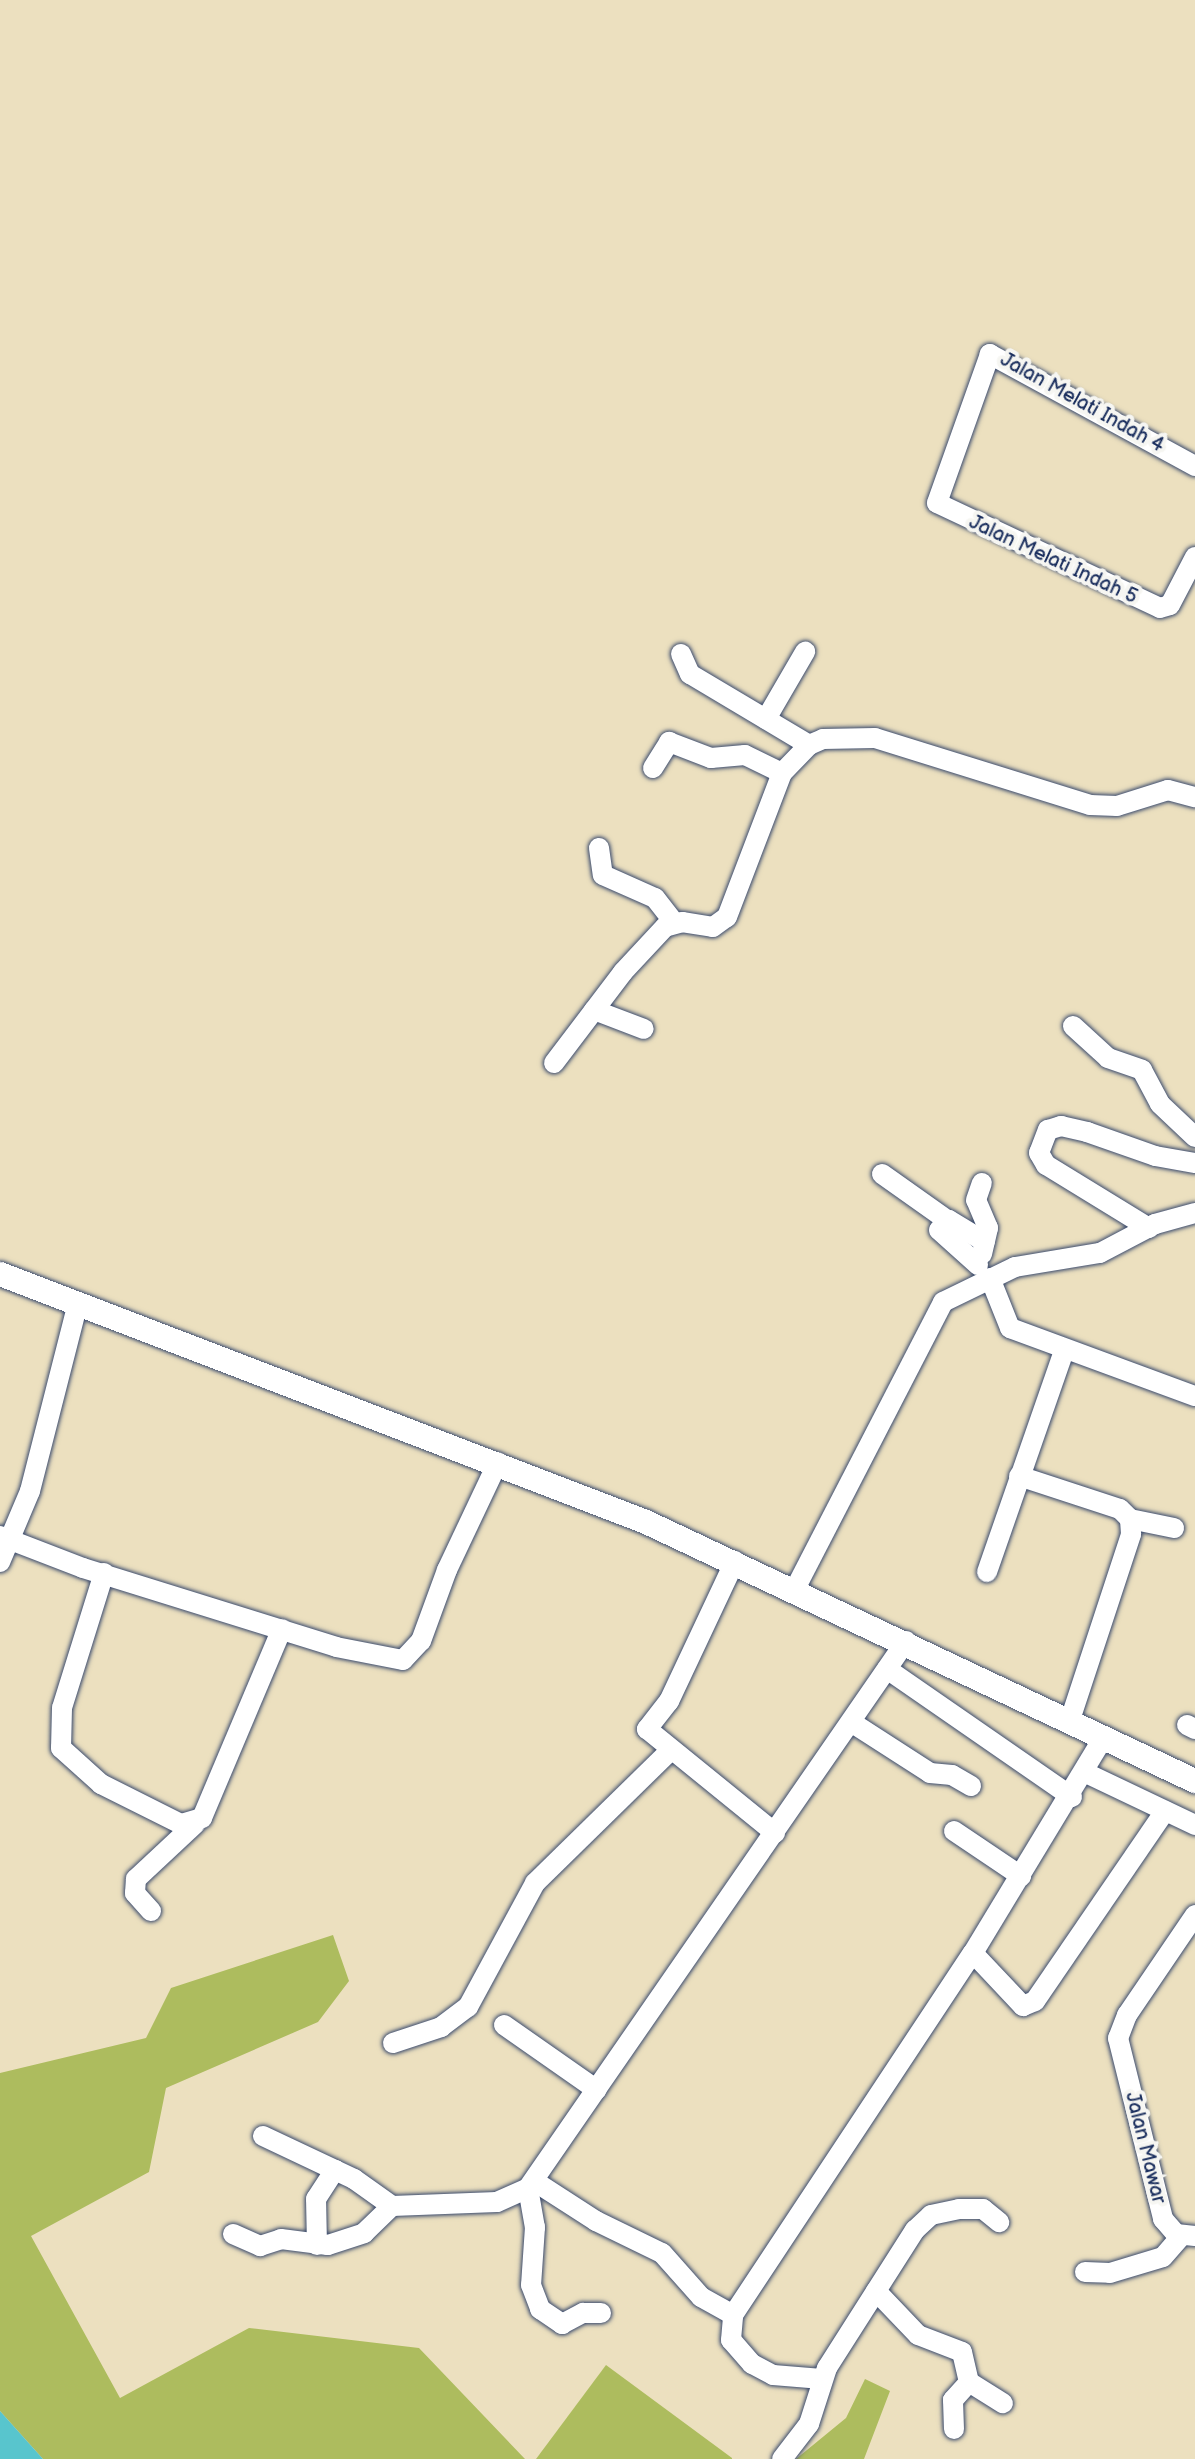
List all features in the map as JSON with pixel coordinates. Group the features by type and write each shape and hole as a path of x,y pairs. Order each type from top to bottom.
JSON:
{"main road":[{"path":"0,1274 77,1306 498,1462 735,1561 1195,1781"}],"street":[{"name":"Jalan Melati Indah 4","path":"941,509 937,495 990,354 1195,466"},
{"name":"Jalan Melati Indah 5","path":"941,509 1166,608 1195,557"},
{"path":"766,719 805,652"},
{"path":"681,654 690,674 809,745"},
{"path":"599,848 603,875 655,898 674,922 713,927 727,917 782,773 809,745 840,736 875,738 1090,805 1117,806 1168,790 1195,797"},
{"path":"653,768 669,742 711,758 745,755 782,773"},
{"path":"554,1063 623,972 674,922"},
{"path":"594,1010 644,1029"},
{"path":"1073,1026 1108,1058 1142,1070 1160,1104 1195,1137"},
{"path":"1149,1228 1046,1165 1039,1153 1048,1130 1061,1126 1155,1156 1195,1163"},
{"path":"882,1174 947,1220 985,1242"},
{"path":"980,1276 988,1223 976,1200 982,1183"},
{"path":"795,1589 934,1314 951,1297 980,1276 1032,1262 1104,1252 1149,1228 1195,1213"},
{"path":"947,1220 940,1233 980,1276 1010,1328 1064,1351 1195,1396"},
{"path":"0,1562 6,1538 30,1491 77,1306"},
{"path":"987,1572 1064,1351"},
{"path":"6,1538 104,1573 383,1660 412,1655 498,1462"},
{"path":"1019,1476 1120,1509 1130,1519 1174,1528"},
{"path":"1070,1720 1131,1534 1130,1519"},
{"path":"735,1561 669,1701 649,1720 648,1734 775,1833"},
{"path":"104,1573 62,1708 61,1748 101,1784 165,1819 195,1824"},
{"path":"151,1911 135,1893 136,1879 202,1818 282,1629"},
{"path":"263,2136 335,2170 392,2206 497,2202 531,2184 906,1641"},
{"path":"887,1669 1072,1797"},
{"path":"851,1722 930,1773 952,1775 971,1786"},
{"path":"822,2379 773,2375 752,2364 731,2340 733,2315 973,1953 1072,1797 1104,1737"},
{"path":"393,2043 441,2027 468,2007 535,1883 663,1746"},
{"path":"1086,1773 1195,1825"},
{"path":"973,1953 1023,2006 1035,2001 1165,1811"},
{"path":"954,1831 1021,1876"},
{"name":"Jalan Mawar","path":"1188,2236 1163,2219 1118,2038 1127,2015 1195,1915"},
{"path":"504,2025 597,2090"},
{"path":"317,2245 316,2199 335,2170"},
{"path":"531,2184 596,2221 662,2253 701,2297 733,2315"},
{"path":"531,2184 535,2213 531,2285 540,2309 562,2324 583,2313 601,2313"},
{"path":"233,2234 260,2246 281,2239 317,2245 364,2233 392,2206"},
{"path":"782,2459 809,2424 822,2379 915,2230 931,2215 983,2209 999,2222"},
{"path":"1085,2272 1110,2273 1163,2257 1188,2236"},
{"path":"876,2291 900,2322 918,2335 962,2352 969,2382 1003,2403"},
{"path":"954,2429 953,2400 969,2382"}],"green space":[{"path":"333,1935 349,1981 318,2022 166,2088 149,2172 31,2236 120,2398 249,2328 419,2348 525,2459 43,2459 0,2411 0,2073 146,2038 171,1988"},
{"path":"606,2365 732,2458 732,2459 536,2459"},
{"path":"865,2379 890,2391 864,2459 796,2459 846,2418"}],"water":[{"path":"0,2411 43,2459 0,2459"}]}
